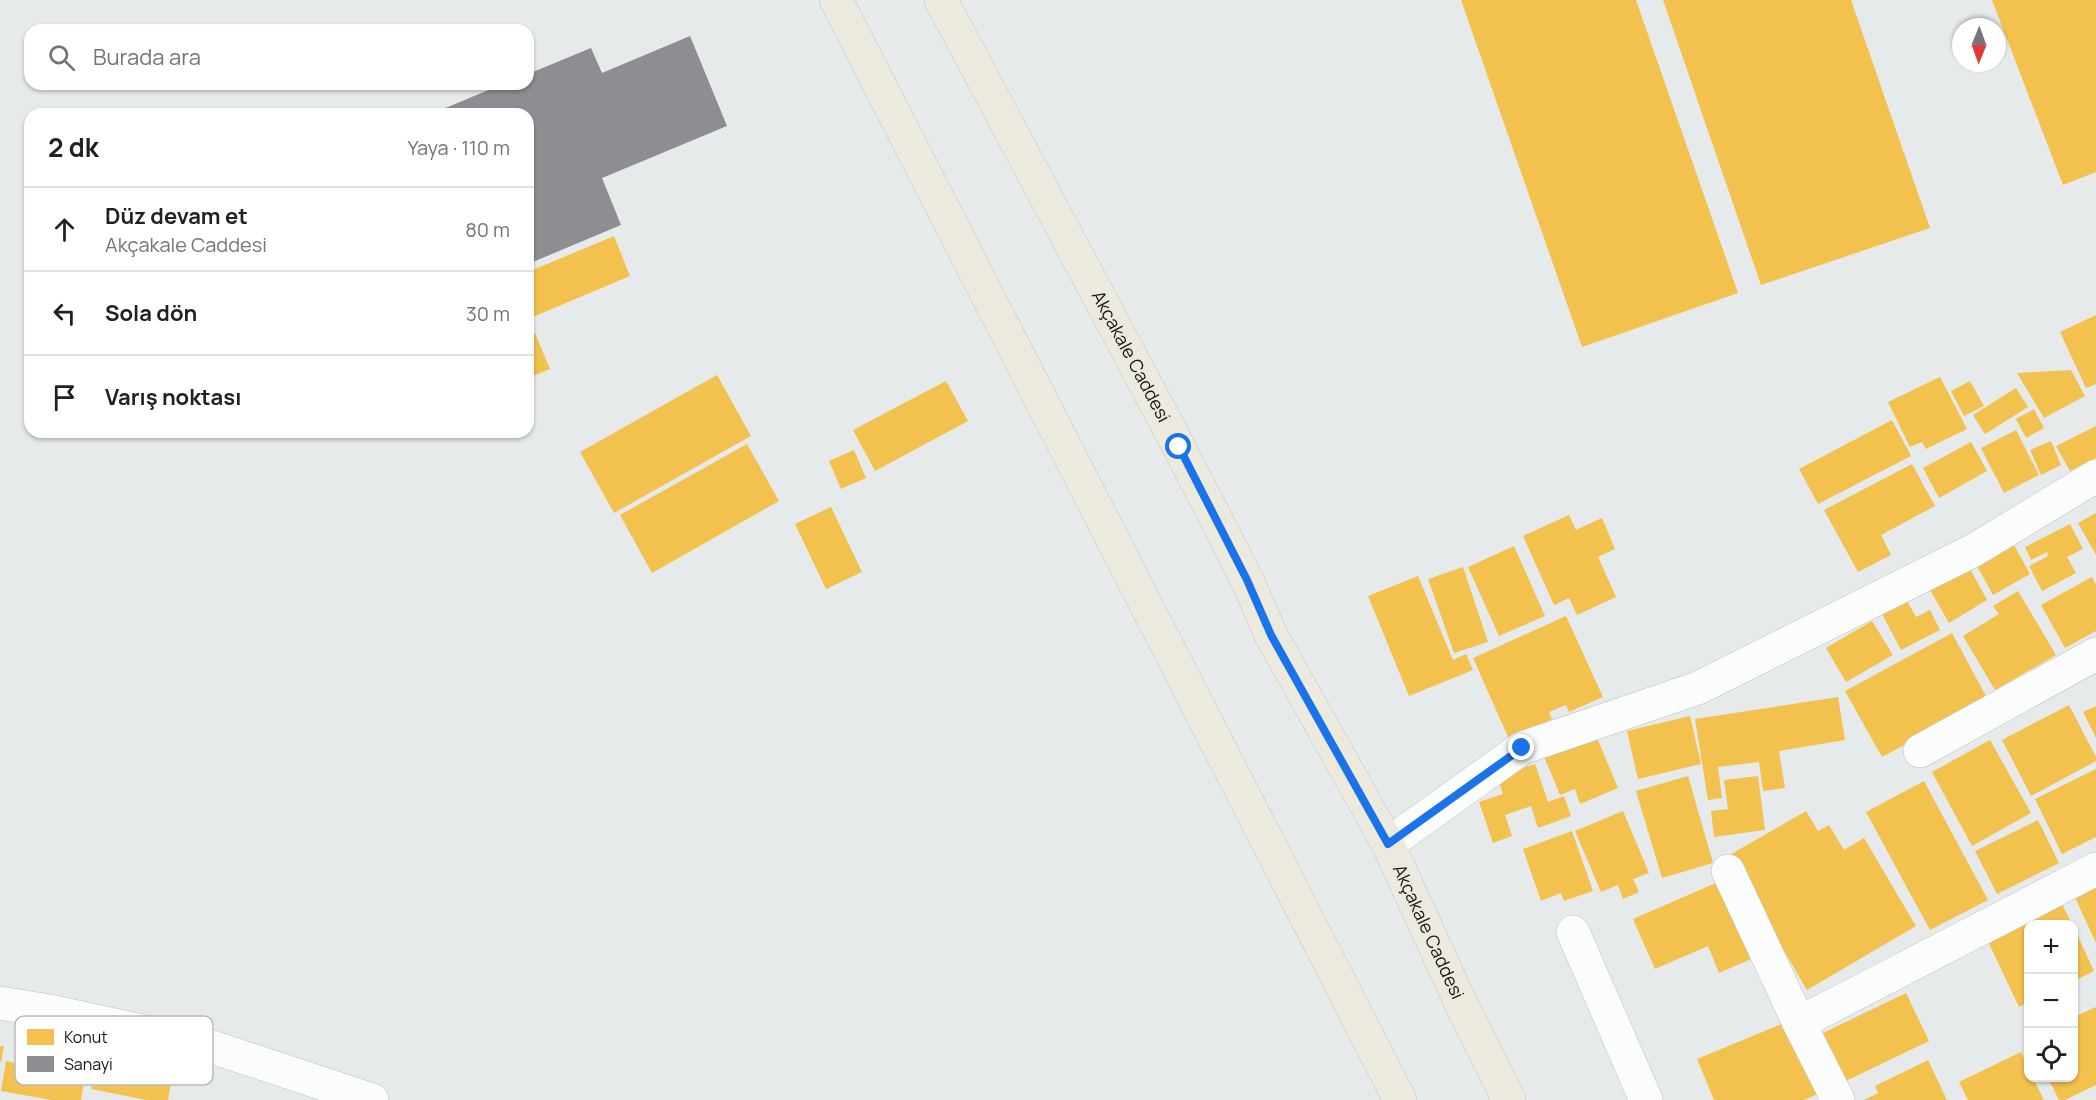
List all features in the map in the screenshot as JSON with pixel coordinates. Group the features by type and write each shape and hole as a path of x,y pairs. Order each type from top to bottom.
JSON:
{"main road":[{"path":"837,0 1400,1100"},
{"name":"Akçakale Caddesi","path":"941,0 1179,447 1247,580 1271,635 1388,844 1463,1008 1509,1100"}],"street":[{"path":"1388,844 1522,748 1698,688 1974,550 2096,476"},
{"path":"1920,751 2096,654"},
{"path":"1799,1023 2096,868"},
{"path":"1728,871 1799,1023 1838,1100"},
{"path":"1573,932 1646,1100"},
{"path":"0,1003 73,1016"},
{"path":"213,1047 372,1100"}],"building: Konut":[{"path":"1461,0 1636,0 1738,293 1582,347"},
{"path":"1663,0 1851,0 1930,228 1761,285"},
{"path":"1992,0 2096,0 2096,172 2063,185 2006,36 2006,18 1999,18"},
{"path":"614,236 630,276 534,316 534,269"},
{"path":"2096,315 2096,384 2086,388 2060,332"},
{"path":"534,333 550,369 534,376"},
{"path":"2071,370 2085,396 2044,418 2017,373"},
{"path":"717,375 751,436 614,513 580,452"},
{"path":"1940,377 1967,429 1926,449 1922,442 1910,447 1888,402"},
{"path":"946,381 968,421 875,471 853,430"},
{"path":"1970,381 1984,406 1964,416 1951,391"},
{"path":"2016,388 2028,407 1985,434 1973,415"},
{"path":"2034,409 2044,428 2026,438 2016,419"},
{"path":"1892,420 1911,456 1818,504 1799,469"},
{"path":"2096,426 2096,458 2070,471 2056,446"},
{"path":"2016,430 2039,475 2004,493 1981,448"},
{"path":"2051,441 2061,465 2041,475 2030,450"},
{"path":"1971,442 1987,471 1939,498 1923,468"},
{"path":"747,444 779,501 652,573 620,515"},
{"path":"854,450 866,478 841,489 829,461"},
{"path":"1912,464 1935,506 1881,535 1891,555 1858,572 1824,510"},
{"path":"831,507 862,572 826,589 795,524"},
{"path":"2096,513 2096,555 2078,523"},
{"path":"1569,515 1576,530 1602,518 1615,549 1598,557 1616,597 1577,615 1569,598 1554,605 1523,536"},
{"path":"2070,524 2083,549 2067,557 2076,573 2042,591 2029,566 2048,556 2047,552 2031,560 2025,547"},
{"path":"2014,545 2030,574 1993,595 1977,566"},
{"path":"1514,546 1545,616 1499,636 1468,567"},
{"path":"1968,565 1987,600 1949,623 1929,588"},
{"path":"1463,567 1488,642 1454,653 1428,579"},
{"path":"1418,576 1453,660 1466,654 1473,670 1409,696 1368,596"},
{"path":"2092,577 2096,585 2096,631 2065,648 2041,605"},
{"path":"2018,591 2056,655 1995,690 1963,636 1999,614 1993,606"},
{"path":"1905,597 1916,617 1930,610 1940,630 1901,650 1880,610"},
{"path":"1566,616 1603,697 1569,712 1566,705 1549,712 1552,719 1509,739 1473,658"},
{"path":"1872,621 1893,655 1846,682 1826,648"},
{"path":"1952,633 1988,700 1882,757 1845,691"},
{"path":"1838,697 1845,740 1779,751 1785,788 1763,791 1759,762 1718,767 1722,798 1708,800 1695,719"},
{"path":"2069,705 2096,761 2031,796 2002,740"},
{"path":"2096,706 2096,738 2083,712"},
{"path":"1690,716 1701,764 1638,779 1627,731"},
{"path":"1595,733 1618,788 1580,804 1575,789 1560,795 1543,754"},
{"path":"1990,740 2031,813 1972,846 1932,772"},
{"path":"1535,764 1548,802 1564,796 1571,816 1538,828 1531,806 1505,815 1512,836 1493,843 1479,802 1503,794 1497,777"},
{"path":"2096,769 2096,837 2062,854 2035,799"},
{"path":"1688,776 1713,863 1662,878 1636,791"},
{"path":"1758,776 1765,830 1714,837 1711,811 1728,809 1724,780"},
{"path":"1924,781 1988,900 1930,930 1866,812"},
{"path":"1623,811 1649,873 1633,879 1639,892 1623,899 1618,885 1601,892 1575,831"},
{"path":"1806,811 1818,831 1829,825 1844,850 1864,838 1916,926 1807,990 1728,856"},
{"path":"2038,820 2059,863 1997,894 1975,851"},
{"path":"1572,831 1593,891 1564,901 1561,893 1541,901 1523,849"},
{"path":"2096,877 2096,943 2071,889"},
{"path":"1725,879 1758,956 1719,973 1708,946 1655,969 1633,919"},
{"path":"2060,900 2070,920 2024,920 2024,1004 2019,1007 1985,935"},
{"path":"2078,937 2094,971 2078,979"},
{"path":"1906,993 1929,1041 1846,1081 1823,1033"},
{"path":"2096,1007 2096,1085 2065,1100 2059,1100 2050,1082 2078,1082 2078,1015"},
{"path":"1789,1021 1820,1093 1804,1100 1714,1100 1697,1059"},
{"path":"0,1046 4,1046 1,1062 0,1062"},
{"path":"2021,1052 2024,1059 2024,1082 2035,1082 2044,1100 1968,1100 1959,1082"},
{"path":"1928,1060 1947,1100 1864,1100 1878,1093 1875,1086"},
{"path":"6,1061 15,1063 15,1085 84,1085 81,1100 52,1100 1,1091"},
{"path":"92,1085 171,1085 168,1100 147,1100 91,1089"}],"building: Sanayi":[{"path":"690,36 727,126 602,178 621,225 534,261 534,108 445,108 489,90 534,90 534,72 591,48 602,73"}],"route":[{"path":"1179,447 1247,580 1271,635 1388,844 1522,748"}]}
